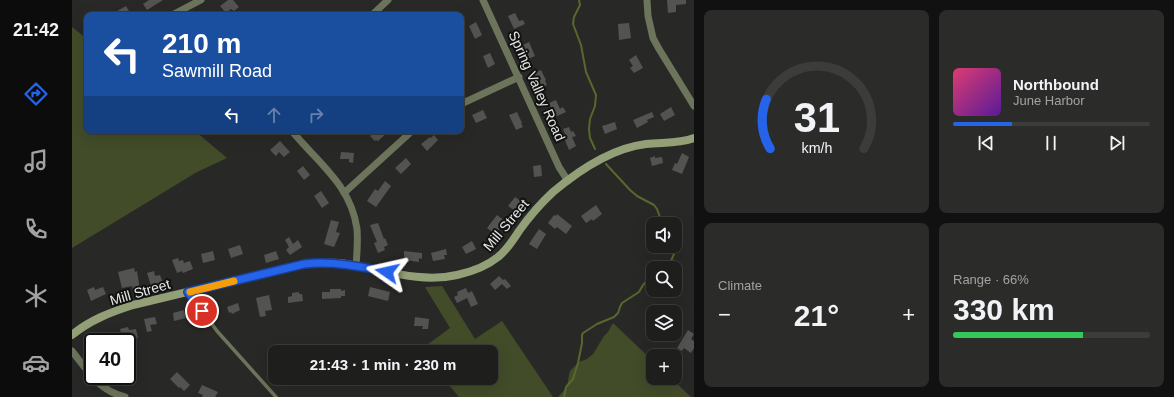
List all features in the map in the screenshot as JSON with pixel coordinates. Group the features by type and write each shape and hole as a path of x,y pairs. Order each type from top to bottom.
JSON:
{"street":[{"path":"178,12 201,0"},
{"path":"375,12 388,0"},
{"name":"Spring Valley Road","path":"484,0 559,166 568,181"},
{"path":"647,0 648,16 653,38 694,106"},
{"path":"464,103 519,77"},
{"path":"295,134 328,171 351,205 356,224 356,266"},
{"path":"344,193 409,134"},
{"name":"Mill Street","path":"72,335 90,322 121,309 304,264 323,262 339,263 426,278 456,276 494,261 501,255 536,209 551,194 568,181 600,161 628,148 646,144 694,139"},
{"path":"72,351 97,382 107,390 125,397"}],"lane":[{"path":"188,292 217,331 276,397"}],"green space":[{"path":"72,27 84,37 84,134 199,134 227,158 197,172 72,248"},
{"path":"442,286 475,339 502,321 553,397 459,397 449,385 498,385 498,345 427,345 450,328 425,287"},
{"path":"613,323 646,354 646,385 678,385 691,397 558,397 567,387 570,371 579,362 587,359 593,354"}],"building":[{"path":"149,0 163,0 147,10 143,4"},
{"path":"228,0 233,0 239,7 234,11 231,9 225,12 220,6"},
{"path":"667,0 686,0 686,4 676,5 676,12 668,13"},
{"path":"126,6 129,12 115,12"},
{"path":"515,13 519,21 523,20 525,24 514,29 508,16"},
{"path":"476,22 482,35 475,39 469,26"},
{"path":"629,23 631,38 619,40 618,24"},
{"path":"529,42 535,56 528,59 521,46"},
{"path":"490,53 495,64 488,68 483,56"},
{"path":"636,55 643,68 634,73 630,68 633,66 629,60"},
{"path":"541,70 547,85 542,87 540,83 538,84 533,74"},
{"path":"556,100 560,109 563,107 566,112 555,117 549,103"},
{"path":"671,107 675,115 664,121 660,114"},
{"path":"483,110 487,118 476,123 472,115"},
{"path":"517,112 523,127 516,130 509,115"},
{"path":"652,112 654,117 647,120 648,122 637,128 633,120"},
{"path":"615,122 617,129 605,134 602,126"},
{"path":"569,127 571,132 573,131 576,136 572,137 576,146 569,150 563,135 565,134 563,129"},
{"path":"372,134 386,134 378,141 375,141 370,136"},
{"path":"434,135 438,140 427,151 421,144"},
{"path":"280,141 290,152 284,157 279,152 276,156 270,150"},
{"path":"341,152 354,153 353,163 349,162 349,159 340,159"},
{"path":"682,153 689,157 682,174 672,170 675,163 677,164"},
{"path":"655,156 655,158 662,157 663,163 652,166 650,158"},
{"path":"406,158 411,164 401,174 395,168"},
{"path":"541,165 542,176 534,177 533,166"},
{"path":"303,166 310,175 304,180 297,171"},
{"path":"385,181 391,186 376,207 367,201 375,189 378,191"},
{"path":"321,191 329,203 322,208 314,196"},
{"path":"515,197 522,202 515,211 508,206"},
{"path":"596,205 602,214 593,221 592,219 586,223 581,216"},
{"path":"557,214 572,226 566,234 557,227 555,229 548,223 554,215 556,216"},
{"path":"497,215 506,222 495,234 487,228"},
{"path":"331,220 339,222 336,232 340,233 334,247 324,244"},
{"path":"378,223 388,245 384,247 385,250 378,253 374,243 377,242 370,225"},
{"path":"539,229 546,234 537,249 529,244"},
{"path":"289,237 293,244 298,240 302,247 290,255 286,250 289,247 285,240"},
{"path":"472,241 476,249 466,254 462,247"},
{"path":"240,245 243,254 231,258 228,249"},
{"path":"446,249 447,255 444,255 445,259 433,261 431,253"},
{"path":"213,251 215,260 203,263 201,254"},
{"path":"276,251 279,259 266,263 264,255"},
{"path":"404,251 422,253 422,259 419,258 419,262 404,260"},
{"path":"178,258 179,261 183,260 184,263 190,261 193,269 183,273 182,271 177,273 172,260"},
{"path":"134,268 135,272 137,271 140,290 133,291 132,286 122,288 118,272"},
{"path":"154,271 155,276 160,275 163,283 151,286 147,273"},
{"path":"499,276 503,280 505,279 511,286 507,289 502,284 495,290 490,284"},
{"path":"94,287 95,290 103,287 106,294 91,301 87,290"},
{"path":"370,287 390,292 388,301 368,296"},
{"path":"466,288 468,293 472,291 478,304 471,307 467,298 457,303 454,297 458,295 457,292"},
{"path":"330,289 341,289 341,291 345,290 345,296 341,296 341,298 322,299 322,292 330,292"},
{"path":"299,292 299,294 302,294 303,301 288,303 288,297 292,296 292,293"},
{"path":"269,295 272,310 265,311 266,316 260,317 256,298"},
{"path":"238,303 240,310 232,314 231,312 229,313 227,307"},
{"path":"184,310 186,318 174,321 173,313"},
{"path":"155,317 157,324 150,325 152,331 147,332 144,319"},
{"path":"415,317 429,319 428,329 422,329 423,326 414,326"},
{"path":"128,327 129,330 136,329 138,338 136,338 136,333 121,333 120,329"},
{"path":"688,330 694,334 691,339 694,341 694,348 691,353 684,348 682,351 682,349 677,348"},
{"path":"177,372 190,385 184,391 170,379"},
{"path":"202,385 218,392 215,397 202,397 203,395 198,393"}],"waterway":[{"path":"579,0 580,5 574,17 573,24 581,45 586,72 596,95 595,106 590,119 589,129 590,138 595,149"},
{"path":"606,164 637,196 654,205 660,217"},
{"path":"671,261 674,253"},
{"path":"564,397 566,387 573,379 578,363 583,333 597,324 614,317 618,313 622,303 639,292 646,282"}],"slow traffic":[{"path":"190,292 234,281"}],"route":[{"path":"202,311 188,292 304,264 323,262 339,263 387,272"}]}
